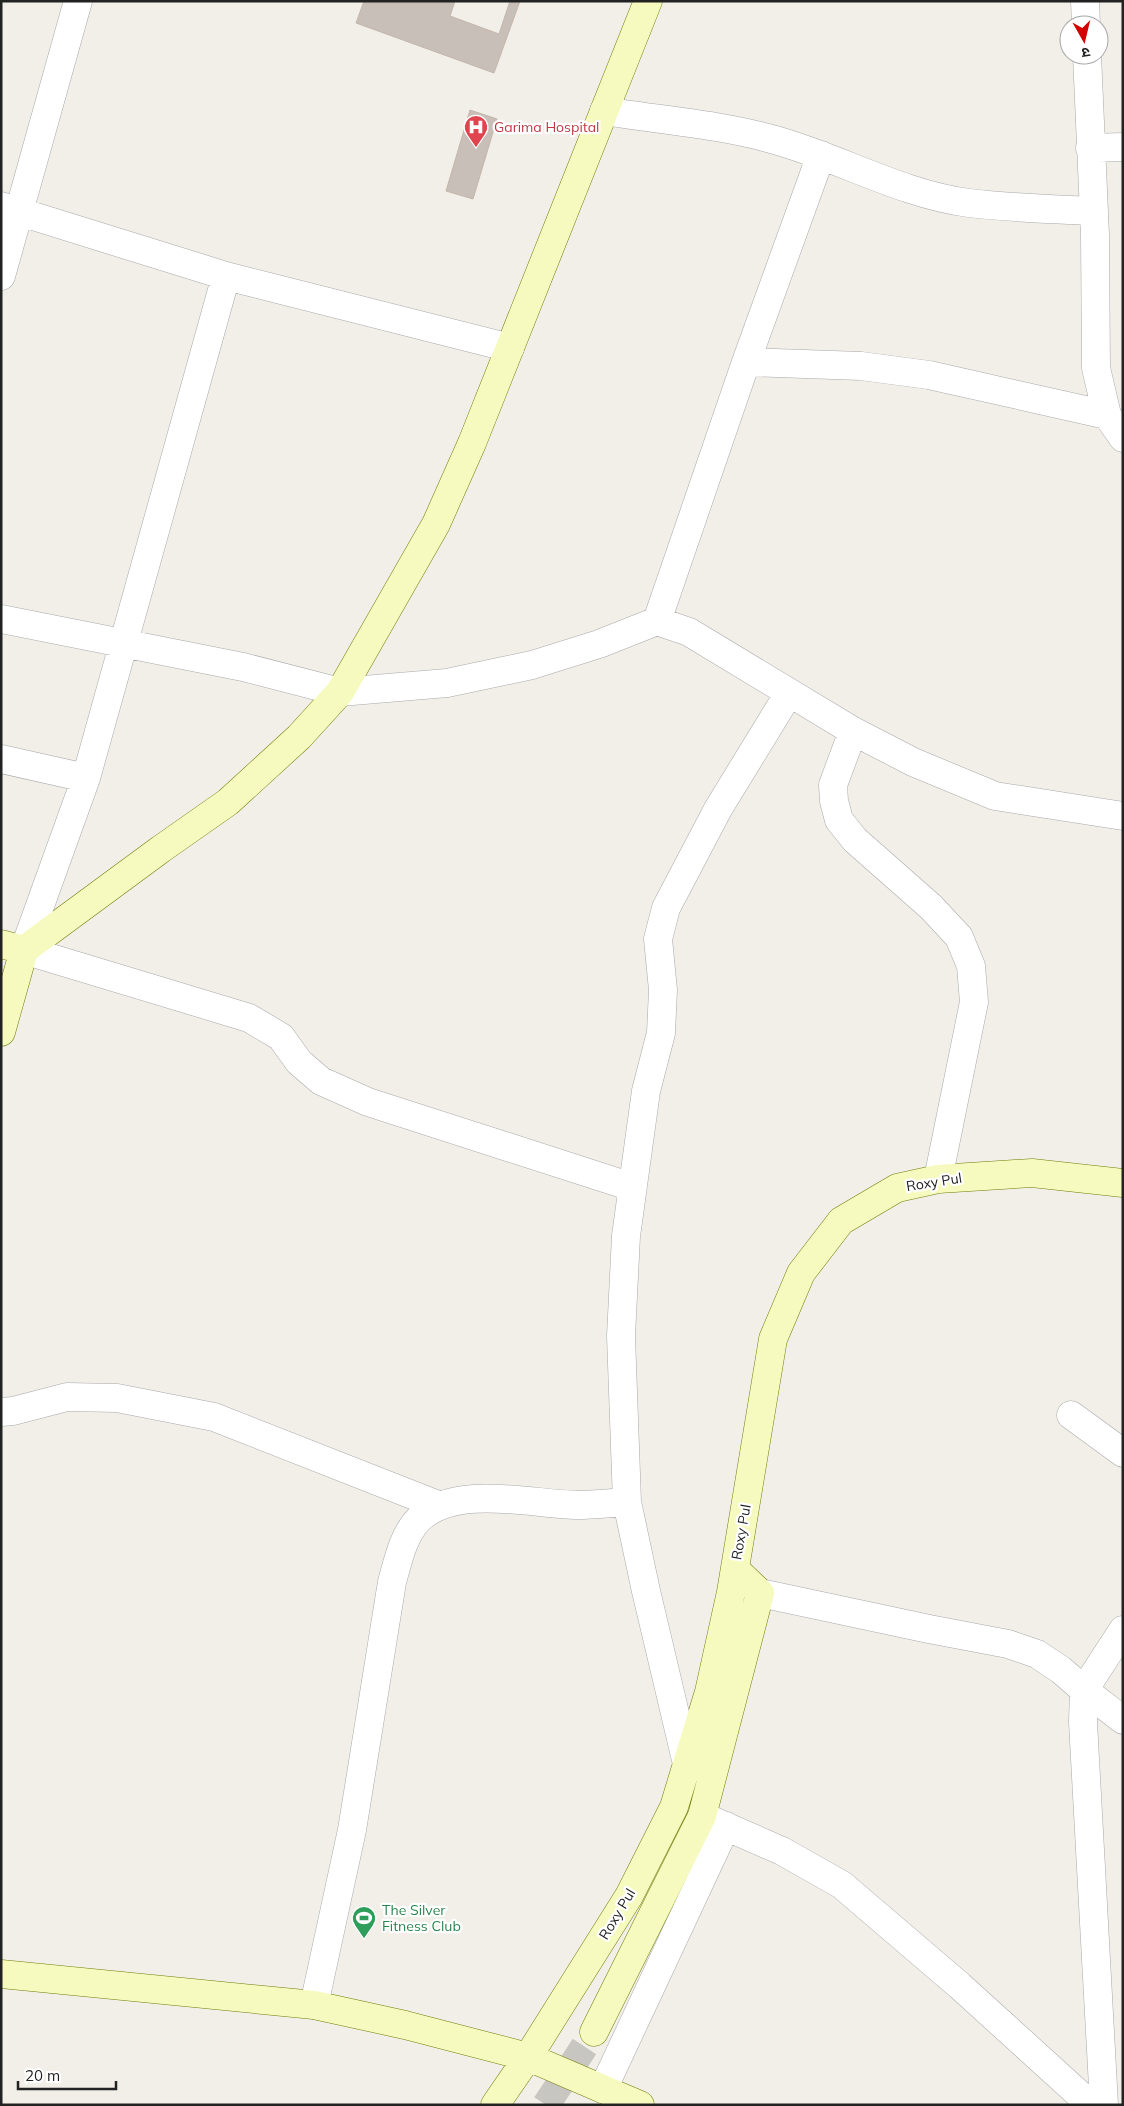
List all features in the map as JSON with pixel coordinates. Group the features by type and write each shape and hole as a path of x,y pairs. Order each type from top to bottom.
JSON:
{"street":[{"path":"1,276 10,209 78,1"},
{"path":"13,947 161,849 228,802 298,737 340,692 436,524 472,443 648,1"},
{"path":"1085,1 1086,15"},
{"path":"1087,65 1094,211 1096,368 1107,416 1123,438"},
{"path":"604,111 738,131 775,140 821,155 914,191 968,203 1094,211"},
{"path":"1090,148 1123,147"},
{"path":"657,621 746,362 821,155"},
{"path":"10,209 226,276 510,348"},
{"path":"1,1032 13,947 86,778 226,276"},
{"path":"746,362 861,366 929,374 1107,416"},
{"path":"1,619 244,667 340,692 447,683 532,665 599,644 657,621 689,632 853,731 913,762 995,796 1123,816"},
{"path":"687,1764 627,1502 621,1336 626,1236 646,1091 661,1033 662,990 658,939 666,908 718,809 789,693"},
{"path":"853,731 833,785 834,801 839,820 855,840 931,907 959,937 970,966 974,1002 938,1179"},
{"path":"1,759 86,778"},
{"path":"13,947 248,1018 281,1037 298,1062 321,1081 368,1102 632,1187"},
{"name":"Roxy Pul","path":"497,2103 629,1896 674,1807 709,1692 735,1569 773,1339 801,1273 841,1221 897,1188 938,1179 1032,1173 1123,1183"},
{"path":"1,1412 13,1411 67,1397 117,1398 214,1418 438,1505"},
{"path":"1072,1415 1123,1453"},
{"path":"314,2004 352,1830 392,1582 402,1545 418,1520 438,1505 474,1500 504,1499 578,1505 627,1502"},
{"path":"735,1569 760,1593 1008,1644 1037,1654 1062,1670 1084,1690 1123,1720"},
{"path":"603,2089 714,1821 760,1593"},
{"path":"1104,2105 1083,1722 1084,1690 1123,1630"},
{"path":"594,2032 714,1821"},
{"path":"714,1821 782,1850 842,1885 960,1986 1091,2105"},
{"path":"1,1974 314,2004 528,2057 640,2105"}],"building":[{"path":"364,1 455,1 450,16 499,34 510,1 520,1 494,73 356,23"},
{"path":"470,110 497,119 473,199 446,191"}],"tunnel":[{"path":"546,2105 594,2032"}],"place":[{"name":"Garima Hospital","path":"476,148"},
{"name":"The Silver Fitness Club","path":"364,1939"}]}
